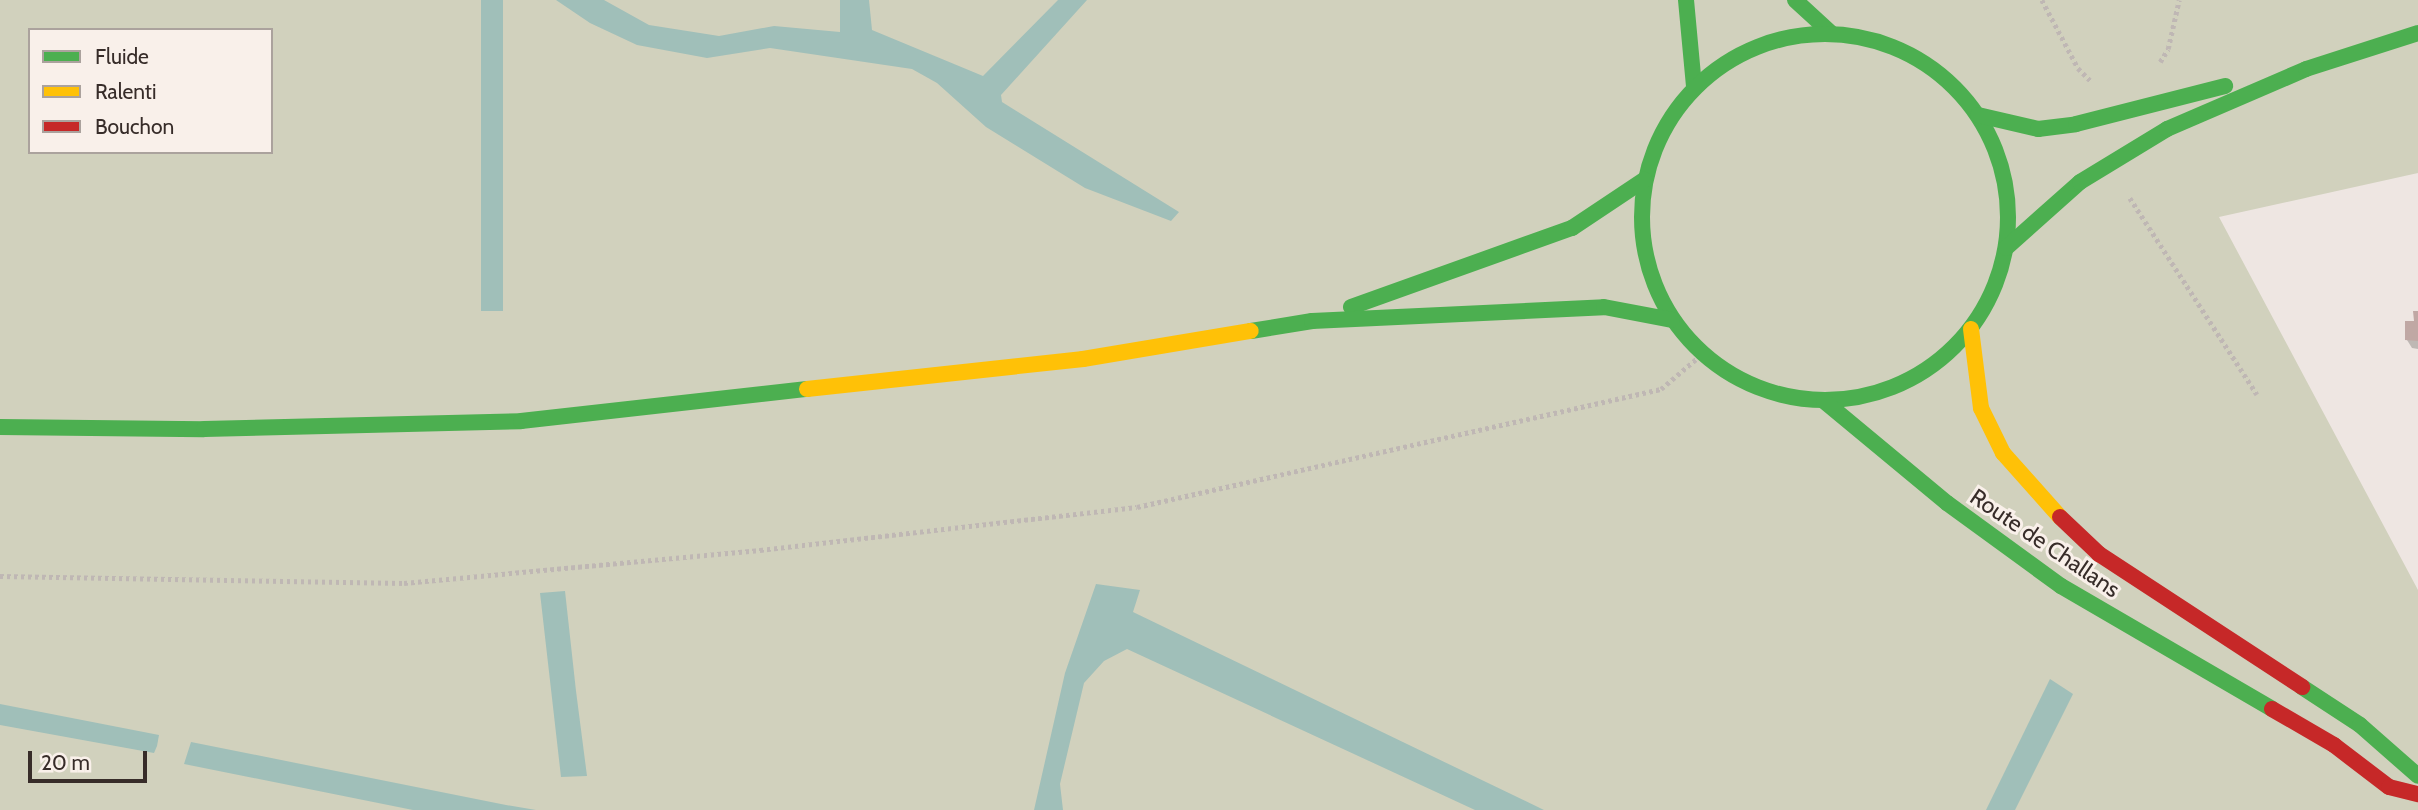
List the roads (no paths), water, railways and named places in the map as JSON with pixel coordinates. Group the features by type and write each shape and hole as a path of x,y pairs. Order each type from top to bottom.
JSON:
{"main road":[{"path":"1686,0 1694,87"},
{"path":"1795,0 1831,33"},
{"path":"1831,33 1874,40 1914,56 1950,82 1978,115 1998,157 2008,202 2006,248 1993,290 1971,328 1942,359 1906,382 1866,397 1824,401 1779,396 1748,384 1702,354 1672,320 1650,276 1641,229 1644,180 1662,130 1694,87 1734,57 1769,42 1831,33"},
{"path":"2006,248 2049,206 2111,163 2167,129 2306,69 2418,33"},
{"path":"1978,115 2038,129 2098,119 2155,100 2306,69"},
{"path":"1312,321 1572,228 1644,180"},
{"path":"0,427 204,429 521,421 1083,359 1312,321 1604,307 1672,320"},
{"name":"Route de Challans","path":"1971,328 1980,408 2003,453 2046,503 2099,554 2360,724 2418,776"},
{"name":"Route de Challans","path":"1824,401 1947,503 2061,586 2334,745 2389,787 2418,794"}],"water":[{"path":"481,0 503,0 503,311 481,311"},
{"path":"556,0 604,0 649,25 719,36 774,26 840,32 840,0 869,0 872,30 983,76 1058,0 1087,0 1001,95 1002,102 1179,212 1171,221 1085,188 986,127 937,83 912,69 770,48 707,58 637,45 590,23"},
{"path":"1096,584 1140,590 1133,612 1544,810 1475,810 1127,649 1104,661 1084,683 1060,784 1063,810 1034,810 1065,673"},
{"path":"565,591 587,776 561,777 540,593"},
{"path":"2050,679 2073,694 2015,810 1986,810"},
{"path":"0,704 159,735 157,746 154,753 0,725"},
{"path":"191,742 536,810 413,810 184,764"}]}
